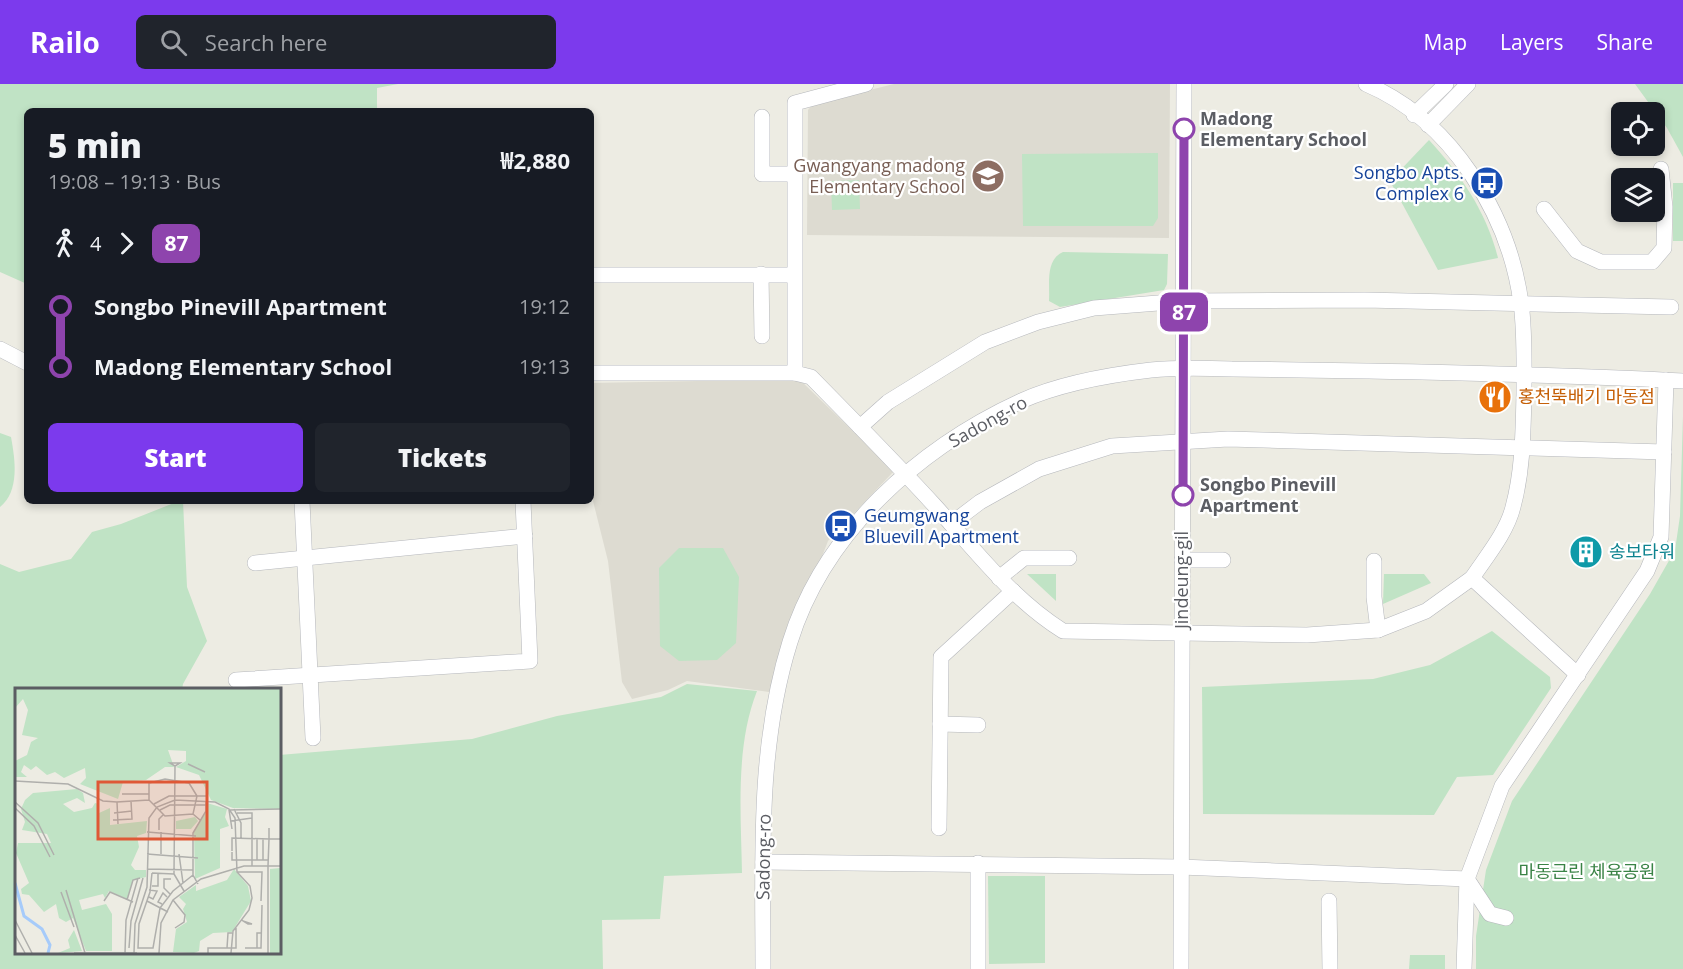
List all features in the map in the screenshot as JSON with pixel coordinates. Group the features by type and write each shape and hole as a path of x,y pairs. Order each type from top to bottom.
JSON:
{"street":[{"path":"795,373 795,104 866,84"},
{"name":"Jindeung-gil","path":"1181,969 1184,84"},
{"path":"594,373 795,373 812,377 904,472 999,578 1038,616 1063,631 1307,635 1378,630 1426,611 1472,578 1513,510 1523,446 1524,374 1521,303 1515,271 1493,210 1473,177 1428,125 1377,89 1366,84"},
{"path":"1428,125 1468,84"},
{"path":"1414,115 1441,85"},
{"path":"762,117 762,174 794,174"},
{"path":"1544,209 1577,251 1601,262 1652,261 1664,248 1663,222"},
{"path":"761,274 762,336"},
{"path":"594,275 794,275"},
{"path":"860,427 888,402 985,342 1038,322 1094,308 1184,301 1521,303 1671,308"},
{"path":"0,349 24,361"},
{"name":"Sadong-ro","path":"763,969 763,862 768,743 790,640 811,594 842,540 904,472 963,433 1022,401 1084,381 1156,369 1524,374 1683,381"},
{"path":"1464,969 1467,879 1502,786 1647,571 1661,537 1666,380"},
{"path":"951,524 980,502 1039,469 1113,446 1183,440 1523,446 1664,452"},
{"path":"302,504 313,738"},
{"path":"236,680 530,662 523,504"},
{"path":"255,563 525,536"},
{"path":"999,578 1024,558 1069,558"},
{"path":"1182,560 1224,560"},
{"path":"1374,561 1374,597 1378,630"},
{"path":"1472,578 1578,675"},
{"path":"939,828 941,657 1013,591"},
{"path":"940,724 978,725"},
{"path":"763,862 1181,867 1467,879"},
{"path":"978,863 978,969"},
{"path":"1467,879 1490,914 1506,918"},
{"path":"1329,901 1330,969"}],"shaded area":[{"name":"Gwangyang madong Elementary School","path":"894,84 1170,84 1169,238 807,235 808,110 813,104"},
{"path":"799,379 894,471 828,541 769,692 687,681 668,690 632,699 622,682 608,561 594,504 594,383"}],"green space":[{"path":"0,84 398,84 377,88 377,108 24,108 24,283 0,272"},
{"path":"1635,84 1683,84 1683,157 1665,125 1665,102 1648,102"},
{"path":"1429,140 1471,194 1487,225 1498,258 1438,270 1390,181"},
{"path":"1158,153 1158,218 1153,226 1023,226 1022,154"},
{"path":"859,180 860,209 832,210 831,181"},
{"path":"1673,183 1683,183 1683,241 1673,241"},
{"path":"1063,252 1168,254 1167,284 1164,290 1060,307 1049,301 1049,280 1053,260"},
{"name":"마동근린 체육공원","path":"1683,416 1683,969 1476,969 1476,936 1486,870 1512,801 1650,594 1675,550 1680,516"},
{"path":"0,433 11,437 15,474 11,492 0,507"},
{"path":"171,504 183,504 187,587 207,641 182,688 15,688 15,954 280,954 280,755 472,739 557,716 661,697 687,684 757,691 750,712 742,758 742,873 664,876 660,919 602,920 603,969 0,969 0,564 19,572 71,559 92,532 121,524"},
{"path":"679,548 723,548 739,577 736,643 717,660 679,661 660,646 659,568"},
{"path":"1027,574 1056,574 1056,601"},
{"path":"1384,574 1424,574 1431,583 1383,604"},
{"path":"1492,631 1550,677 1551,688 1493,775 1457,777 1434,815 1203,814 1202,687 1373,679 1430,665"},
{"path":"988,876 1045,876 1045,963 989,964"},
{"path":"1410,955 1445,955 1445,969 1409,969"}],"bus line":[{"name":"87","path":"1183,495 1184,129"}],"place":[{"name":"Madong Elementary School","path":"1184,129"},
{"name":"Gwangyang madong Elementary School","path":"988,176"},
{"name":"Songbo Apts. Complex 6","path":"1487,183"},
{"name":"홍천뚝배기 마동점","path":"1495,397"},
{"name":"Songbo Pinevill Apartment","path":"1183,495"},
{"name":"Geumgwang Bluevill Apartment","path":"841,526"},
{"name":"송보타워","path":"1586,552"}]}
